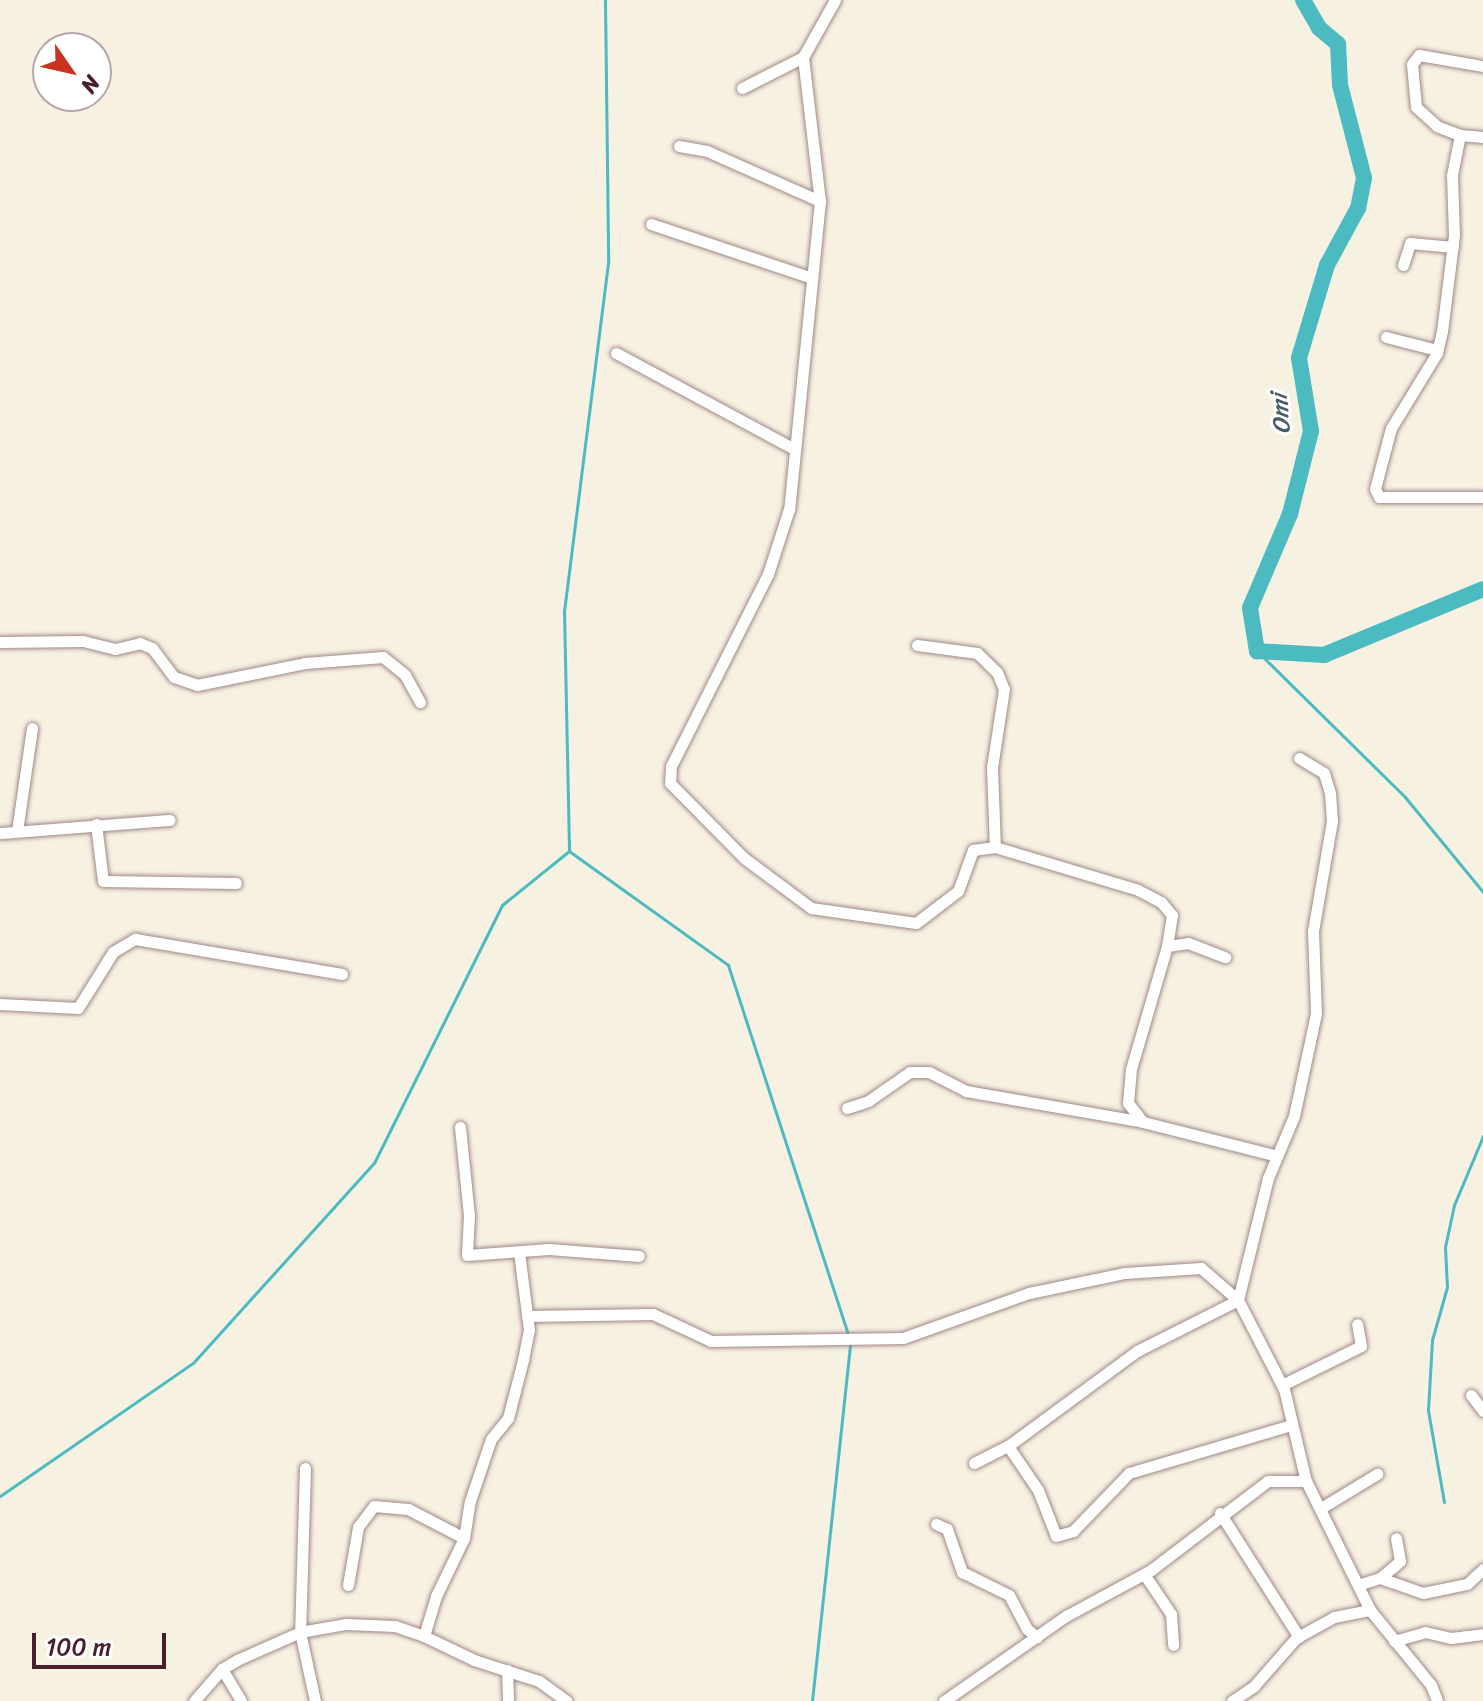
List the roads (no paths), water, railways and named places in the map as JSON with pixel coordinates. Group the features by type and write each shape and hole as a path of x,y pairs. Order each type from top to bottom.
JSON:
{"street":[{"path":"742,88 803,57 835,0"},
{"path":"1483,66 1419,55 1412,64 1416,107 1437,126 1460,135 1483,137"},
{"path":"803,57 820,201 789,509 768,574 671,766 670,783 744,858 811,908 916,923 958,891 973,850 995,847 1138,890 1161,902 1172,915 1167,946 1131,1069 1128,1103 1143,1122"},
{"path":"1460,135 1452,175 1453,247 1437,350 1391,428 1375,489 1379,497 1483,497"},
{"path":"679,146 707,151 820,201"},
{"path":"651,224 812,278"},
{"path":"1403,265 1410,243 1453,247"},
{"path":"1386,337 1437,350"},
{"path":"616,353 794,449"},
{"path":"0,642 83,641 115,649 140,643 152,648 174,677 197,685 305,663 383,657 405,675 420,702"},
{"path":"917,645 977,653 997,672 1004,689 992,767 995,847"},
{"path":"17,831 32,728"},
{"path":"974,1463 1008,1446 1137,1351 1238,1300 1277,1156 1308,1063 1316,1013 1313,931 1332,821 1324,773 1299,758"},
{"path":"0,833 170,820"},
{"path":"96,824 103,881 236,883"},
{"path":"0,1004 78,1008 113,952 135,939 342,974"},
{"path":"1167,946 1188,943 1225,957"},
{"path":"847,1108 868,1101 910,1072 929,1072 966,1091 1143,1122 1277,1156"},
{"path":"460,1127 469,1215 467,1255 519,1252 639,1256"},
{"path":"424,1636 436,1596 464,1538 470,1501 491,1439 508,1418 529,1330 519,1252"},
{"path":"527,1316 653,1314 711,1341 903,1338 1029,1293 1125,1273 1201,1268 1238,1300 1282,1385 1306,1481 1370,1610 1431,1685 1437,1701"},
{"path":"1282,1385 1361,1346 1357,1324"},
{"path":"1471,1395 1483,1411"},
{"path":"1008,1446 1038,1490 1056,1536 1073,1531 1129,1473 1291,1425"},
{"path":"305,1468 300,1632 315,1701"},
{"path":"1321,1508 1377,1474"},
{"path":"944,1701 1066,1616 1144,1574 1220,1513 1268,1481 1306,1481"},
{"path":"348,1585 358,1527 374,1506 408,1509 464,1538"},
{"path":"1220,1513 1299,1637"},
{"path":"936,1524 947,1529 962,1572 1009,1595 1027,1629 1037,1637"},
{"path":"1358,1585 1380,1578 1400,1561 1396,1538"},
{"path":"1380,1578 1423,1593 1467,1584 1483,1569"},
{"path":"1144,1574 1171,1614 1173,1645"},
{"path":"1232,1701 1254,1686 1299,1637 1334,1617 1370,1610"},
{"path":"194,1701 222,1669 300,1632 360,1625 395,1626 424,1636 539,1681 567,1701"},
{"path":"1394,1641 1425,1632 1451,1638 1483,1634"},
{"path":"222,1669 241,1701"},
{"path":"507,1670 508,1701"}],"waterway":[{"path":"605,0 608,263 564,610 569,851 728,965 848,1334"},
{"name":"Omi","path":"1303,0 1319,28 1338,44 1340,85 1364,178 1358,208 1327,265 1299,358 1311,431 1290,514 1250,608 1257,651 1324,655 1483,589"},
{"path":"1257,651 1405,797 1483,892"},
{"path":"0,1496 193,1363 374,1163 502,905 569,851"},
{"path":"1444,1502 1428,1410 1432,1340 1447,1287 1445,1247 1454,1205 1483,1136"},
{"path":"812,1701 850,1344"}]}
